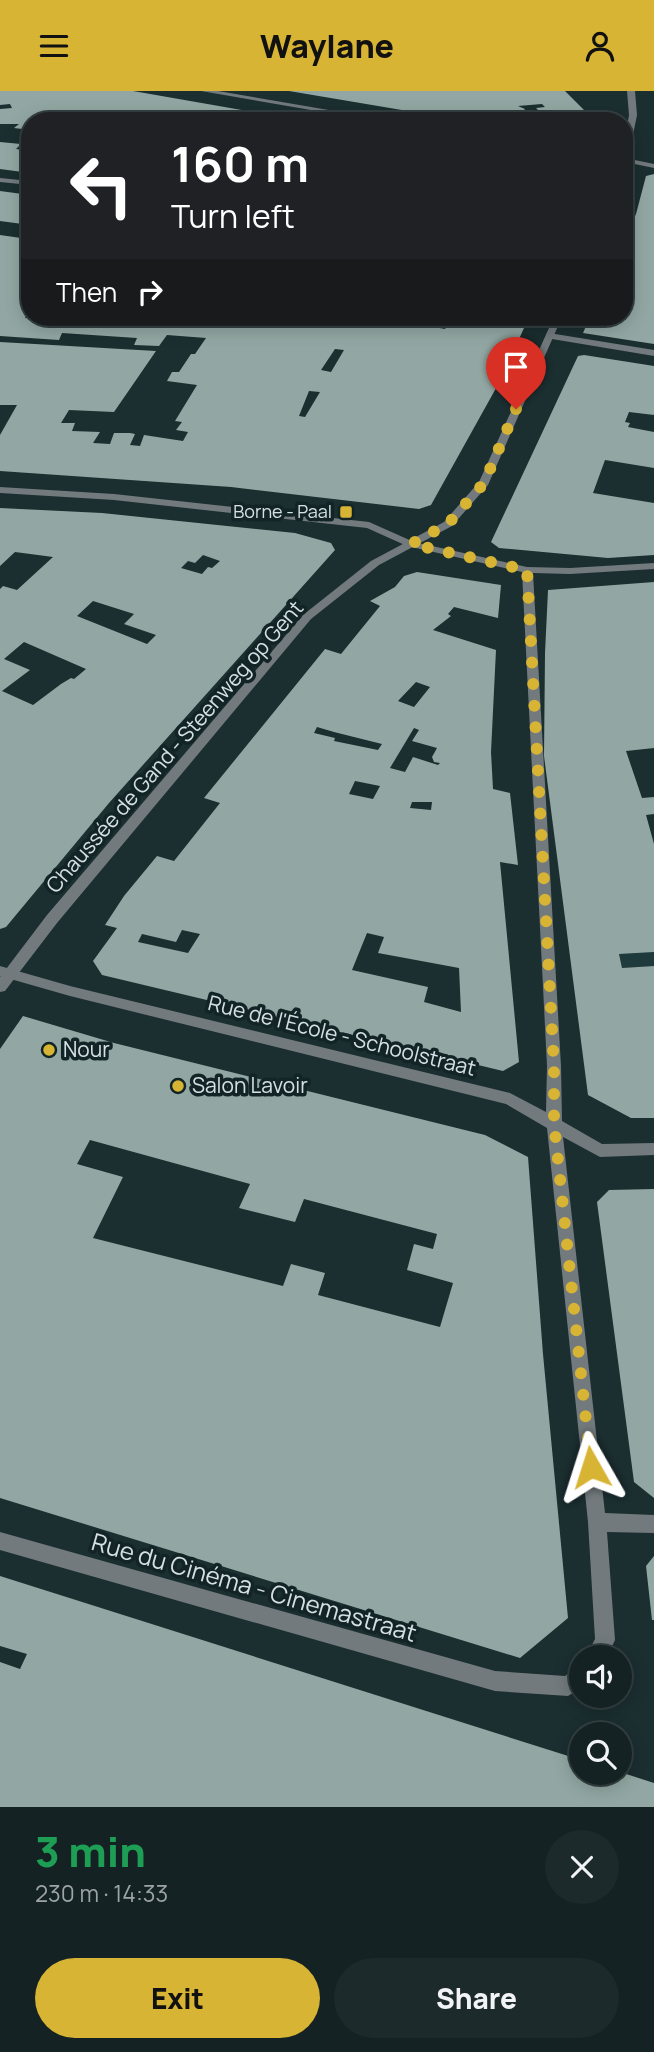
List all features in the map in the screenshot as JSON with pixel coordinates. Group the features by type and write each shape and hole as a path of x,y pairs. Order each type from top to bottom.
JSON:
{"street":[{"path":"205,91 334,112"},
{"path":"631,91 633,120"},
{"path":"633,159 654,166"},
{"path":"0,180 21,182"},
{"name":"Chaussée de Gand - Steenweg op Gent","path":"0,987 6,972 307,617 375,563 448,524 484,483 554,326"},
{"path":"550,336 654,353"},
{"path":"0,490 114,497 369,525 411,544 527,570 570,571 654,566"},
{"path":"527,570 554,1066 554,1123 597,1523 605,1640 602,1645"},
{"name":"Rue de l'École - Schoolstraat","path":"6,972 70,991 510,1099 600,1151 654,1149"},
{"path":"597,1523 654,1524"},
{"name":"Rue du Cinéma - Cinemastraat","path":"0,1541 495,1681 569,1685"}],"shaded area":[{"path":"654,952 654,966 622,968 619,954"}],"building":[{"path":"0,91 133,91 253,112 21,112 21,129 14,128 19,124 0,124 0,109 12,108 10,104 0,105"},
{"path":"289,91 565,91 586,112 540,112 536,108 545,107 542,104 518,106 525,109 523,112 414,112"},
{"path":"0,142 21,144 16,149 21,150 21,172 0,169"},
{"path":"654,174 654,344 583,333 586,326 633,326 633,221 646,176"},
{"path":"0,191 21,194 21,224 0,221"},
{"path":"0,235 21,238 21,326 429,326 445,329 446,326 525,326 500,381 431,505 419,509 231,487 0,471 0,435 17,405 0,405 0,342 156,351 114,412 69,410 61,423 75,423 72,431 100,432 93,443 110,444 114,433 130,433 135,434 130,445 140,446 144,435 183,441 188,432 176,430 182,422 175,421 197,385 167,381 172,372 179,372 206,338 167,335 159,346 134,345 137,338 62,333 59,340 0,336","holes":["335,349 344,350 331,372 321,370","309,391 320,392 305,417 299,416"]},
{"path":"578,356 654,366 654,415 629,412 625,422 630,423 628,427 654,432 654,468 605,460 593,493 654,503 654,555 608,558 499,548 491,542"},
{"path":"0,508 102,513 295,533 331,543 335,550 109,803 6,927 0,929 0,589 3,586 17,590 53,557 15,552 0,566","holes":["203,555 220,561 212,568 208,567 202,574 181,568 188,561 195,563","93,601 134,614 124,624 156,635 147,644 77,616","24,642 86,669 33,705 2,691 30,670 4,659"]},
{"path":"417,572 501,585 498,618 454,607 448,614 451,616 433,630 496,650 491,752 493,789 510,793 518,865 500,862 519,1062 503,1071 102,975 93,961 117,928 105,925 124,896 157,856 174,861 220,803 204,798 325,649 341,654 380,606 370,601 395,587 404,576","holes":["416,682 430,687 414,707 398,701","317,727 382,744 378,750 334,741 335,738 314,733","414,728 419,730 412,741 437,748 432,757 434,762 440,763 438,765 413,757 405,772 390,768","355,781 380,786 373,799 349,794","412,802 432,802 431,810 410,808","182,930 200,934 188,953 138,942 142,934 176,942","367,933 384,937 378,953 459,968 461,1012 424,1002 428,987 352,970"]},
{"path":"654,582 654,748 626,751 642,798 654,797 654,814 646,815 654,844 654,952 619,954 622,968 654,966 654,1118 631,1118 588,1095 544,756 545,653 548,590"},
{"path":"23,1016 114,1043 485,1135 528,1157 568,1618 520,1658 0,1498 0,1049","holes":["90,1140 250,1184 239,1208 295,1222 304,1199 437,1234 433,1249 414,1244 407,1270 453,1283 440,1327 318,1295 325,1273 291,1264 283,1286 93,1238 123,1177 77,1164"]},
{"path":"654,1189 654,1498 634,1482 597,1202 609,1190"},
{"path":"654,1556 654,1620 652,1620 646,1566"},
{"path":"0,1576 569,1756 569,1785 632,1785 632,1776 654,1783 654,1807 0,1807 0,1662 20,1669 27,1654 0,1646"}],"place":[{"name":"Borne - Paal","path":"346,512"},
{"name":"Nour","path":"49,1050"},
{"name":"Salon Lavoir","path":"178,1086"}],"route":[{"path":"516,409 484,483 448,524 411,544 527,570 554,1066 554,1123 591,1467"}]}
